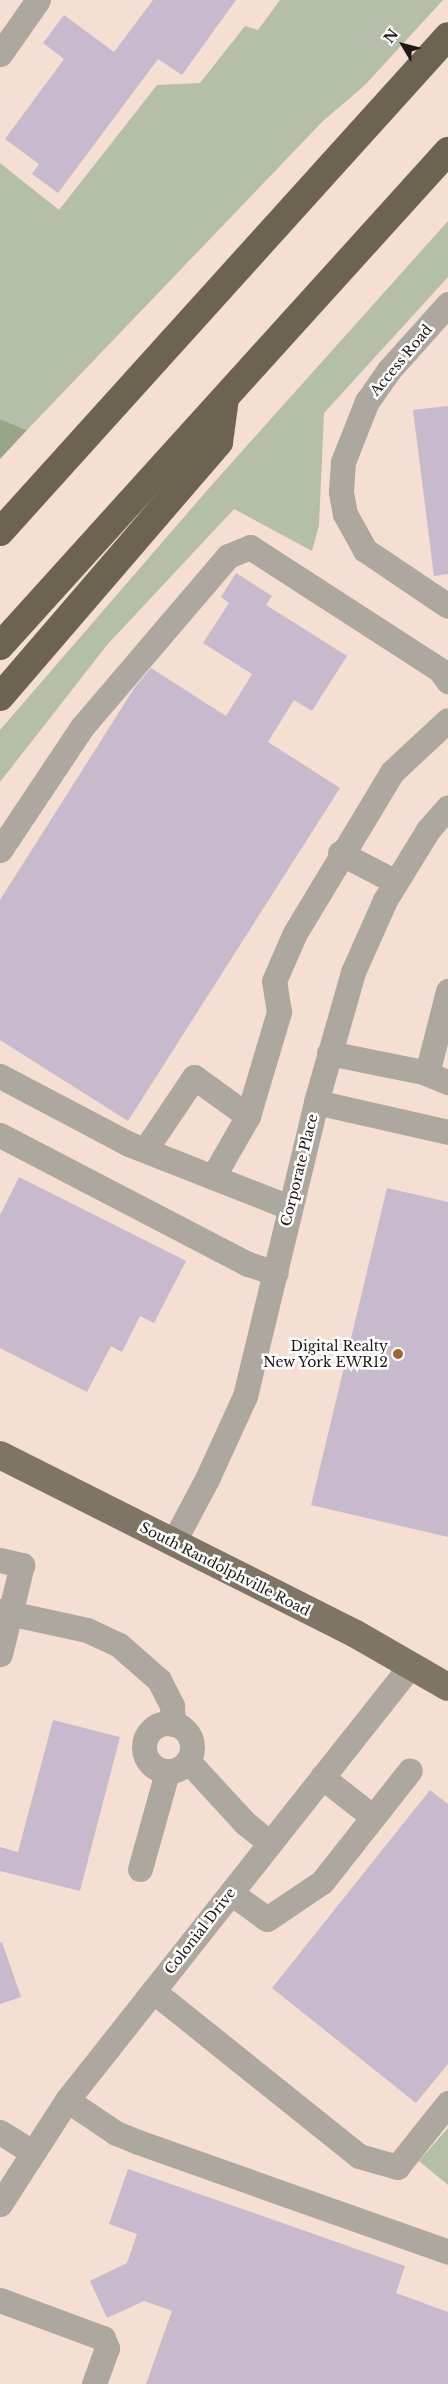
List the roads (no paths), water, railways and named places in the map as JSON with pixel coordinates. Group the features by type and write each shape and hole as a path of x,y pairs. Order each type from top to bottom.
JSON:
{"highway":[{"path":"0,532 448,36"},
{"path":"0,646 448,151"},
{"path":"0,697 219,442 225,398"}],"main road":[{"name":"South Randolphville Road","path":"0,1455 411,1665 448,1687"}],"street":[{"path":"0,54 38,0"},
{"name":"Access Road","path":"448,304 367,401 343,462 341,492 345,514 365,550 448,606"},
{"path":"416,340 448,335"},
{"path":"0,850 82,727 228,556 250,547 440,670 448,681"},
{"path":"213,1177 248,1116 279,1012 274,981 295,933 340,853 392,772 448,720"},
{"name":"Corporate Place","path":"173,1543 207,1479 245,1396 276,1273 289,1207 329,1052 353,972 396,882 428,830 448,807"},
{"path":"340,853 396,882"},
{"path":"329,1052 437,1078 448,992"},
{"path":"0,1076 145,1150 289,1207"},
{"path":"145,1150 194,1077 248,1116"},
{"path":"316,1102 448,1132"},
{"path":"0,1135 248,1264 276,1273"},
{"path":"0,1560 22,1565 5,1612 0,1654"},
{"path":"5,1612 87,1630 120,1645 160,1680 172,1706 173,1724"},
{"name":"Colonial Drive","path":"0,2204 32,2152 68,2100 411,1665"},
{"path":"140,1869 178,1766 192,1746 186,1732 173,1724 165,1724 151,1731 144,1745 145,1753 153,1766 178,1766 270,1843"},
{"path":"231,1892 267,1919 322,1882 410,1770"},
{"path":"322,1777 373,1817"},
{"path":"153,1991 359,2156 397,2166 448,2103"},
{"path":"68,2100 116,2133 138,2142 448,2252"},
{"path":"0,2132 32,2152"},
{"path":"0,2300 103,2338 107,2348 94,2384"}],"place":[{"name":"Digital Realty New York EWR12","path":"398,1354"}]}
